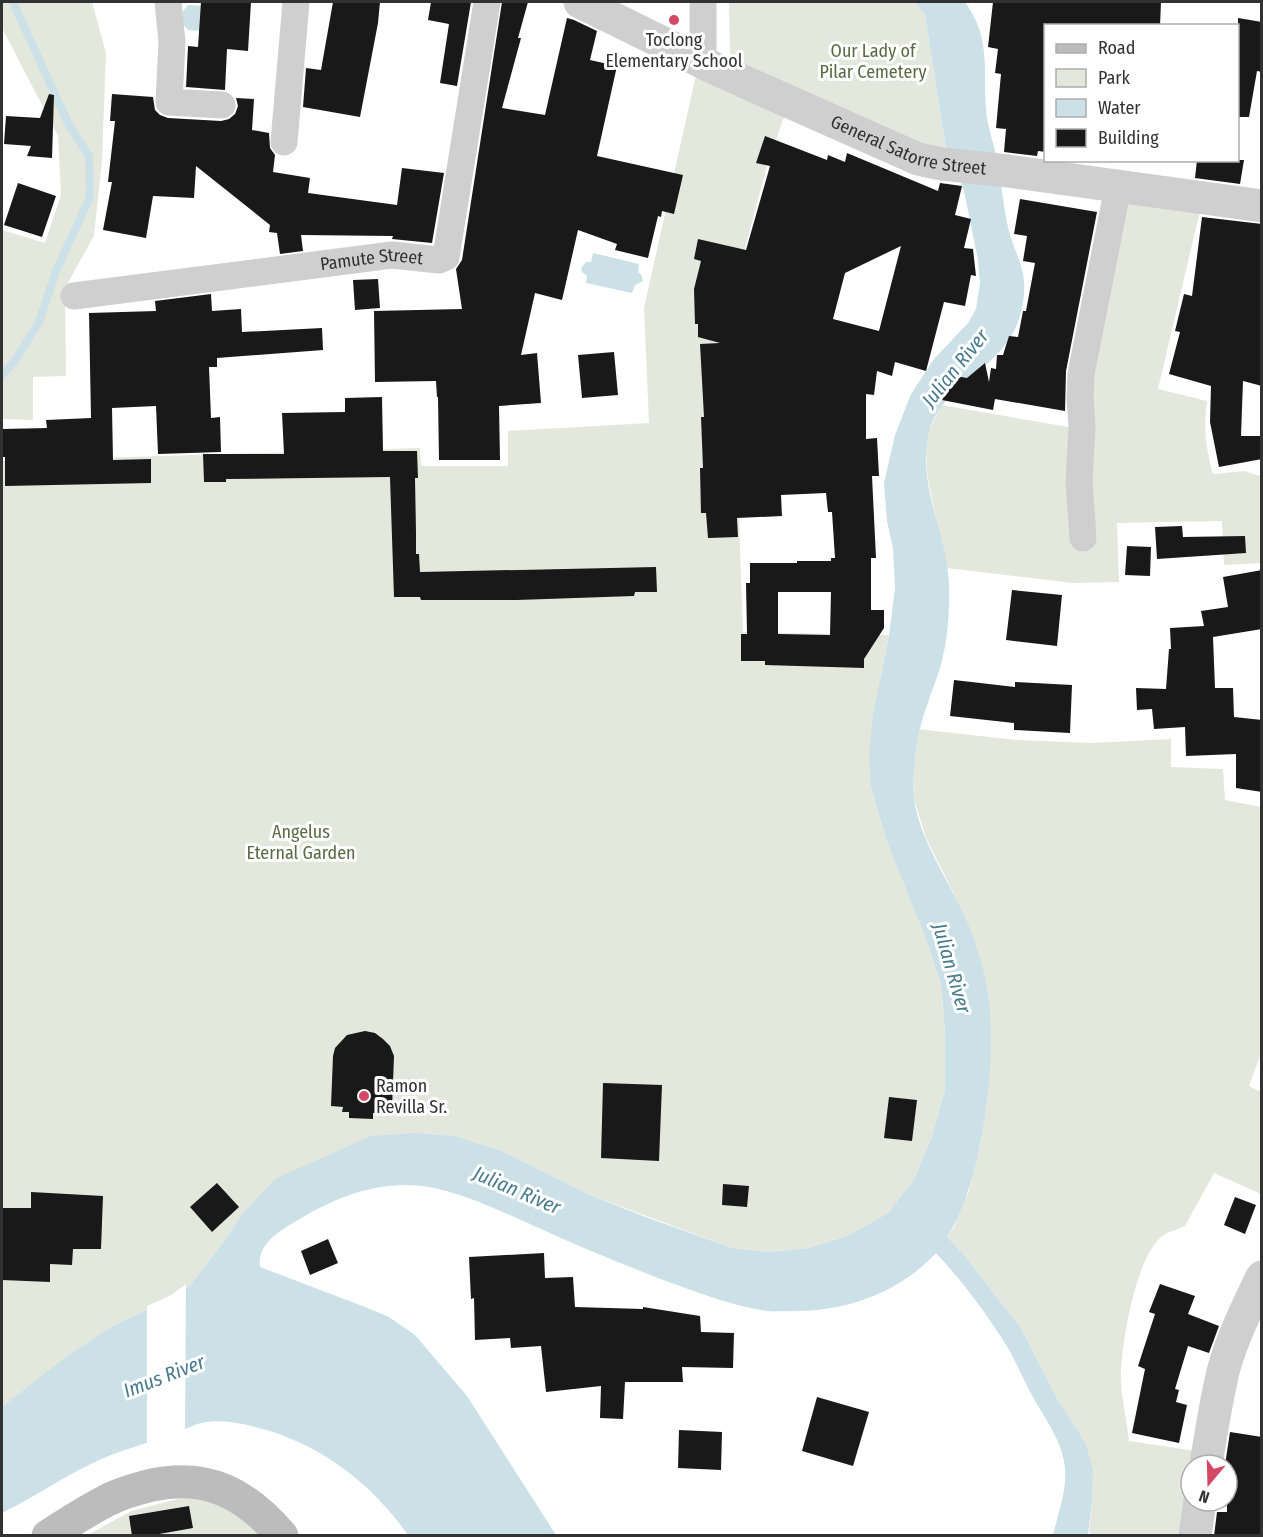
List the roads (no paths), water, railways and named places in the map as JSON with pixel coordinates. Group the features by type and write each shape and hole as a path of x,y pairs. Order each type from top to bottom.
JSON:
{"main road":[{"path":"48,1536 105,1501 143,1487 181,1481 210,1485 236,1495 267,1517 282,1536"}],"street":[{"path":"168,2 172,42 170,102 222,105"},
{"path":"284,142 296,2"},
{"name":"Pamute Street","path":"74,296 392,255 439,260 446,257 487,2"},
{"name":"General Satorre Street","path":"580,2 704,63 918,159 1262,206"},
{"path":"703,2 704,63"},
{"path":"1083,538 1079,481 1082,426 1081,374 1118,187"},
{"path":"1208,1453 1224,1367 1262,1277"},
{"path":"1194,1536 1198,1513"}],"water":[{"path":"915,2 965,2 979,28 984,53 988,122 999,169 1007,222 1022,269 1024,288 1020,316 1007,343 943,405 934,419 928,437 926,456 930,493 947,567 949,609 943,655 918,737 914,769 914,799 923,833 964,915 981,960 987,988 991,1046 985,1117 979,1152 960,1214 947,1237 964,1255 1021,1328 1058,1400 1085,1442 1093,1469 1088,1535 1053,1535 1065,1485 1064,1458 1061,1449 1000,1335 965,1287 936,1253 906,1279 871,1297 833,1308 766,1311 698,1293 658,1278 455,1193 407,1185 362,1191 334,1201 306,1215 280,1231 269,1241 262,1253 260,1267 389,1317 415,1335 467,1396 556,1535 408,1535 378,1499 343,1468 324,1455 282,1435 252,1426 223,1422 201,1423 106,1457 2,1513 2,1407 62,1360 112,1326 171,1299 190,1285 223,1243 242,1214 275,1179 371,1136 416,1133 455,1136 502,1151 590,1195 643,1216 732,1248 769,1252 808,1248 847,1236 888,1213 914,1179 931,1139 945,1090 945,1031 941,985 927,942 887,842 871,787 869,757 873,715 889,635 895,588 893,548 887,521 884,483 895,435 911,394 934,359 968,323 976,309 980,283 978,260 964,191 945,142 925,15"},
{"path":"188,5 219,7 216,32 188,30 182,23 183,11"},
{"path":"593,253 639,264 638,272 643,281 635,285 632,293 586,283 587,276 581,268 586,262 591,262"}],"waterway":[{"path":"2,375 14,362 39,322 56,271 90,197 89,156 69,125 14,2"}],"place":[{"name":"Toclong Elementary School","path":"674,20"},
{"name":"Ramon Revilla Sr.","path":"364,1096"}],"park label":[{"name":"Our Lady of Pilar Cemetery","path":"873,61"},
{"name":"Angelus Eternal Garden","path":"301,842"}],"water label":[{"name":"Julian River","path":"955,368"},
{"name":"Julian River","path":"952,968"},
{"name":"Julian River","path":"517,1190"},
{"name":"Imus River","path":"164,1376"}]}
